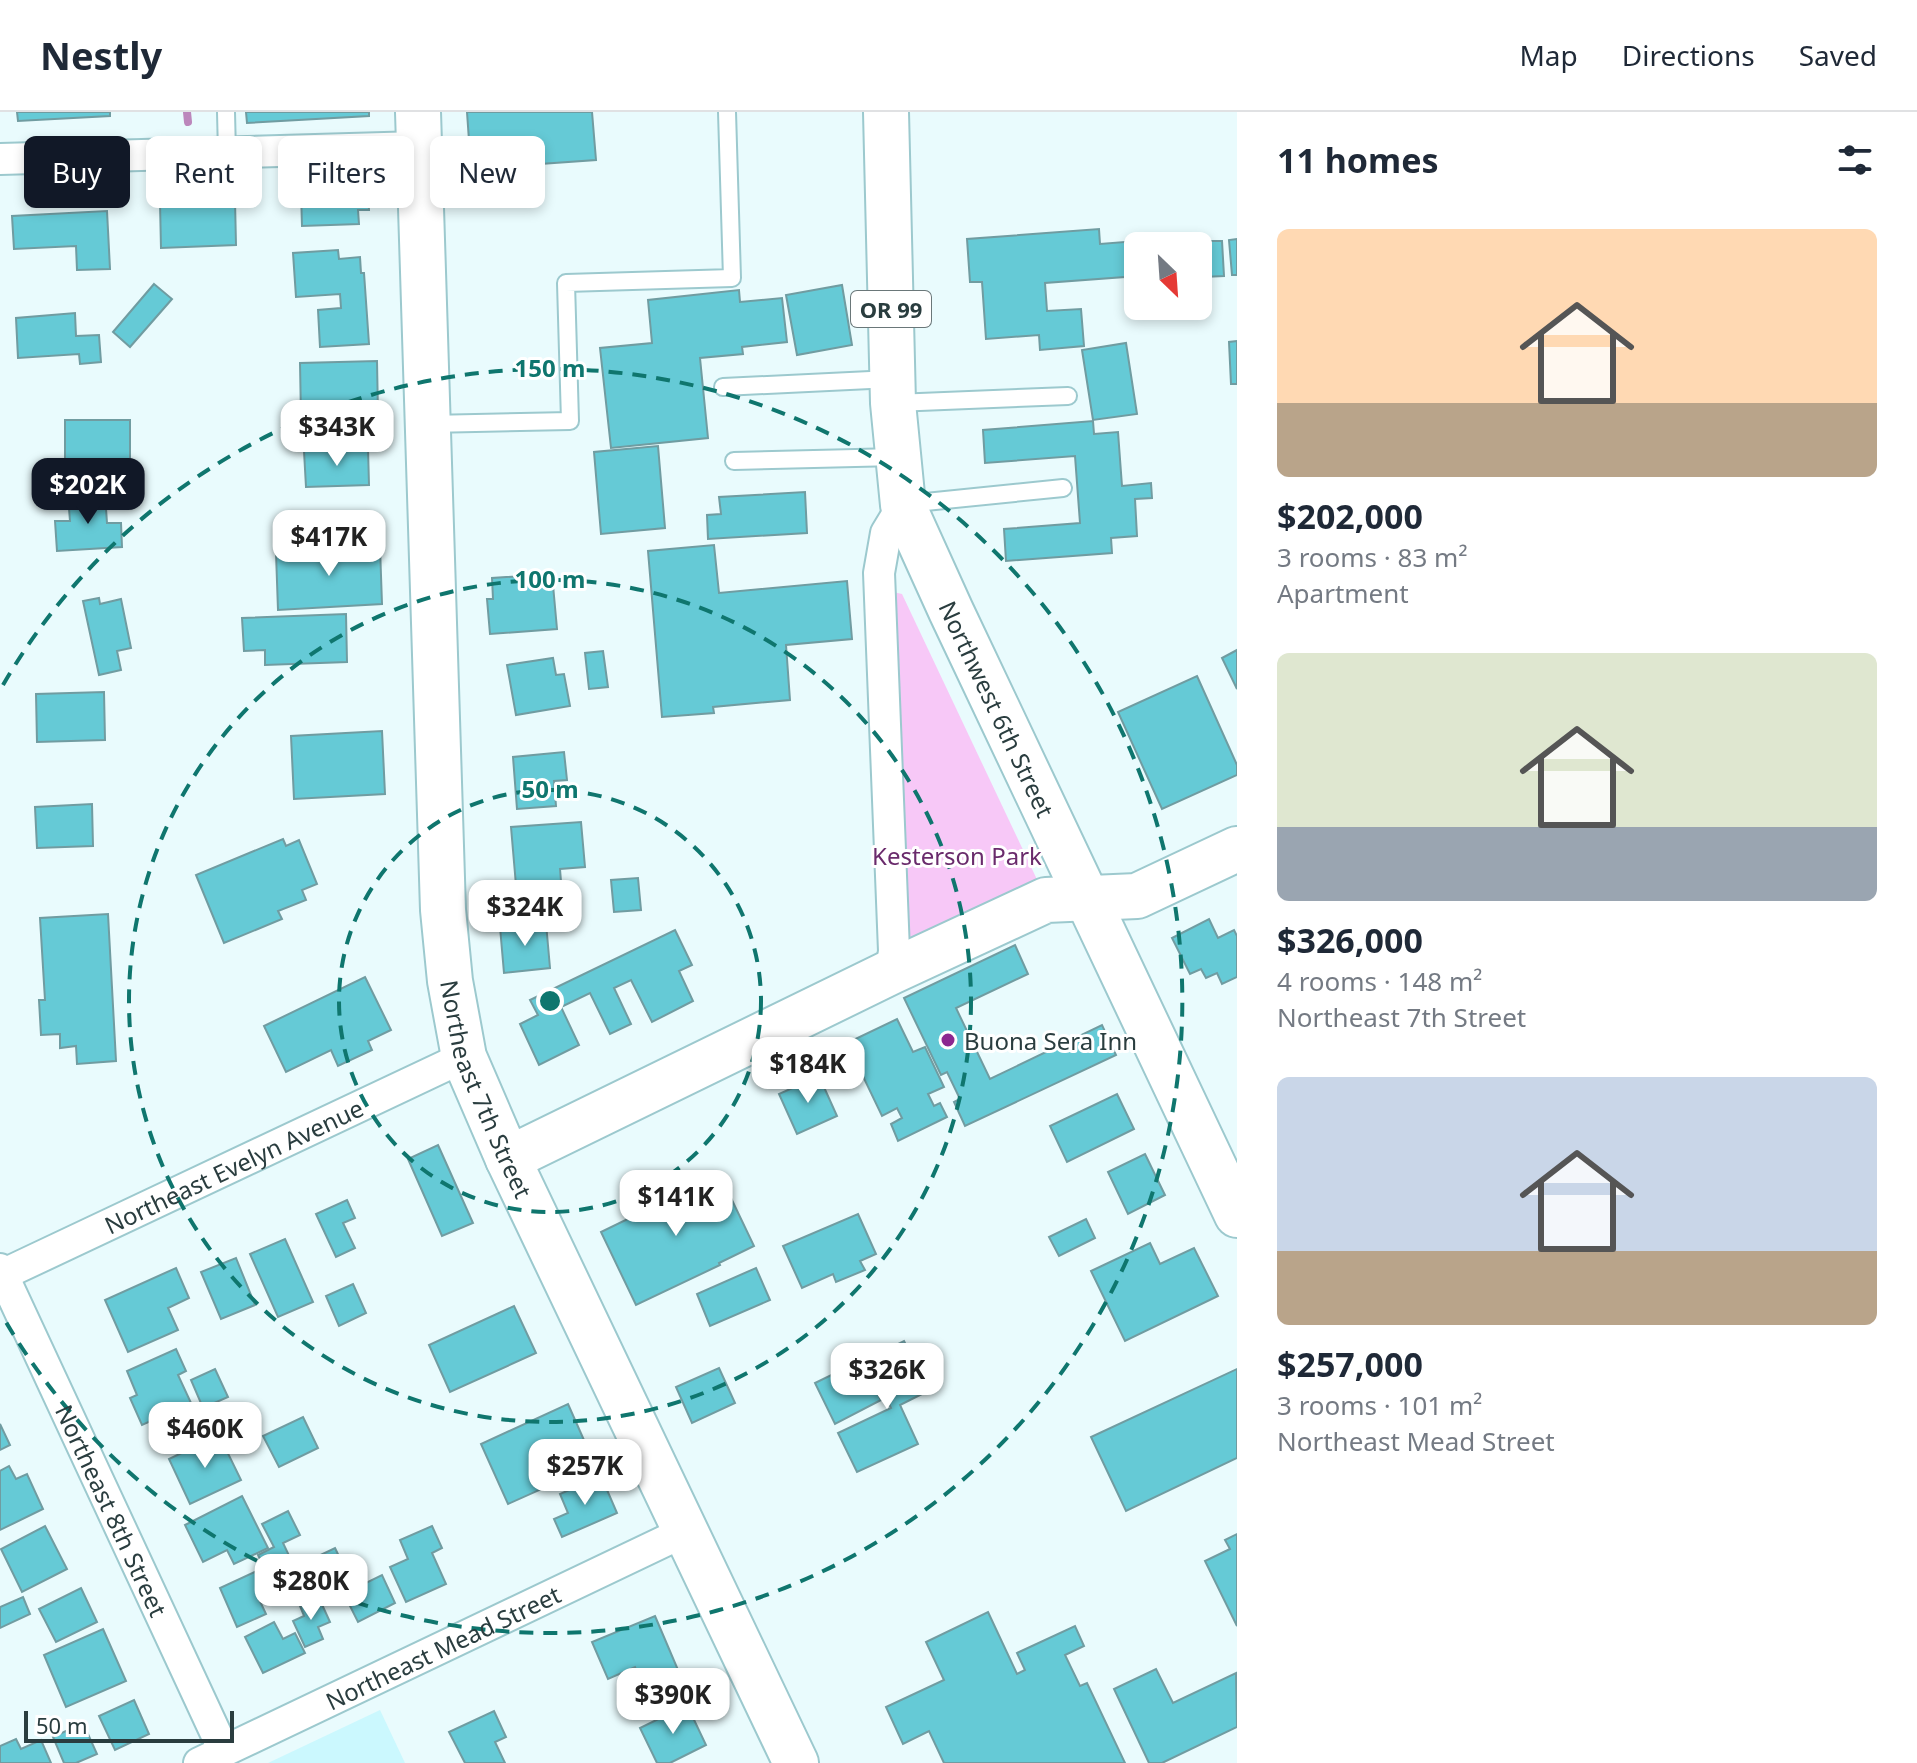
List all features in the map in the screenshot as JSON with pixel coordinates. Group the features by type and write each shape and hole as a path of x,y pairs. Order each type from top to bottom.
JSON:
{"main road":[{"name":"OR 99","path":"886,112 893,391 903,505"},
{"name":"Northeast 7th Street","path":"418,130 443,910 450,981 464,1057 508,1159 796,1763"},
{"name":"Northwest 6th Street","path":"903,505 1237,1215"},
{"path":"508,1159 1046,900 1137,896 1237,849"}],"street":[{"path":"262,149 418,130"},
{"path":"0,159 146,155"},
{"path":"891,972 894,951 879,573 886,533 903,505"},
{"name":"Northeast Evelyn Avenue","path":"1,1272 464,1057"},
{"name":"Northeast 8th Street","path":"1,1272 212,1757"},
{"name":"Northeast Mead Street","path":"212,1757 686,1531"}],"lane":[{"path":"226,112 227,136"},
{"path":"427,424 570,421 566,283 732,278 727,112"},
{"path":"723,387 1068,396"},
{"path":"734,461 898,457"},
{"path":"903,505 1063,488"}],"shaded area":[{"path":"380,1710 405,1763 268,1763"}],"green space":[{"name":"Kesterson Park","path":"893,592 902,594 1041,888 894,951"}],"building":[{"path":"17,112 110,112 110,116 18,121"},
{"path":"246,112 369,112 369,116 247,123"},
{"path":"467,112 592,112 596,160 545,164 545,136 469,136"},
{"path":"160,208 235,208 236,245 161,248"},
{"path":"301,208 369,208 358,210 359,224 302,226"},
{"path":"107,211 110,269 77,270 76,246 14,249 12,216"},
{"path":"1099,229 1100,244 1124,242 1124,277 1045,283 1047,311 1081,309 1084,346 1040,350 1039,335 986,339 982,282 970,282 967,239"},
{"path":"1237,239 1237,275 1232,275 1229,240"},
{"path":"1212,241 1222,241 1224,276 1212,277"},
{"path":"338,250 339,259 360,257 369,344 320,347 318,310 341,308 340,294 296,297 293,253"},
{"path":"154,284 172,299 130,347 113,332"},
{"path":"842,285 852,345 797,355 786,295"},
{"path":"739,290 740,302 782,298 787,342 742,347 743,354 700,358 708,438 611,448 600,348 652,343 648,300"},
{"path":"75,313 76,336 99,335 101,362 80,364 79,354 18,358 16,318"},
{"path":"1237,341 1237,384 1231,384 1229,342"},
{"path":"1126,343 1137,414 1093,420 1082,350"},
{"path":"377,361 378,414 301,417 300,363"},
{"path":"65,420 130,420 130,461 65,461"},
{"path":"1093,421 1094,434 1118,432 1122,486 1151,483 1152,498 1135,499 1137,536 1111,538 1112,553 1006,561 1004,529 1080,523 1075,456 985,463 983,430"},
{"path":"658,446 665,528 601,534 594,452"},
{"path":"368,448 369,485 306,487 304,451"},
{"path":"805,492 807,533 708,539 707,515 721,514 719,497"},
{"path":"105,494 107,523 121,523 122,547 57,551 55,521 70,521 68,496"},
{"path":"714,545 719,593 847,581 852,639 786,645 790,700 713,707 714,713 662,717 648,551"},
{"path":"380,547 382,604 278,610 276,553"},
{"path":"552,574 557,629 490,634 487,599 493,599 492,578"},
{"path":"99,598 100,604 121,599 131,648 117,651 121,670 99,675 83,601"},
{"path":"346,614 347,662 265,665 265,650 244,651 242,618"},
{"path":"1237,650 1237,689 1222,658"},
{"path":"603,651 608,687 589,689 585,653"},
{"path":"553,658 556,675 564,674 570,706 516,715 507,665"},
{"path":"1197,676 1237,765 1237,775 1162,809 1118,712"},
{"path":"104,692 105,740 37,742 36,694"},
{"path":"382,731 385,794 294,799 291,736"},
{"path":"564,752 567,780 554,781 556,806 517,809 513,757"},
{"path":"92,804 93,846 37,848 35,807"},
{"path":"581,822 585,867 560,869 562,894 517,897 511,827"},
{"path":"283,839 286,846 299,840 317,884 302,890 306,900 278,911 282,919 224,943 196,875"},
{"path":"638,878 641,910 614,912 611,880"},
{"path":"108,914 116,1061 77,1064 76,1046 60,1048 60,1034 41,1035 39,1000 45,1000 40,918"},
{"path":"1209,919 1218,938 1234,930 1237,936 1237,977 1222,984 1217,973 1206,978 1201,969 1190,974 1172,938"},
{"path":"546,923 550,968 504,973 500,927"},
{"path":"675,930 692,965 679,971 693,1001 652,1022 631,980 614,988 631,1024 610,1034 590,993 561,1007 579,1045 539,1065 520,1024 538,1015 530,1000"},
{"name":"Buona Sera Inn","path":"1015,945 1028,974 956,1008 990,1079 1102,1025 1116,1055 965,1126 954,1102 960,1099 947,1072 941,1075 904,998"},
{"path":"365,977 391,1030 368,1041 372,1050 338,1066 331,1050 286,1072 264,1026"},
{"path":"897,1019 913,1052 925,1047 944,1087 928,1094 934,1106 940,1103 947,1117 898,1141 891,1124 902,1118 897,1108 882,1116 847,1043"},
{"path":"819,1076 837,1116 797,1134 779,1094"},
{"path":"1117,1094 1134,1129 1067,1162 1050,1126"},
{"path":"438,1145 473,1223 442,1236 408,1159"},
{"path":"1145,1154 1165,1195 1128,1214 1108,1172"},
{"path":"720,1175 754,1246 636,1305 601,1232 636,1215 631,1205 679,1181 684,1192"},
{"path":"347,1200 355,1218 343,1223 355,1248 336,1257 316,1214"},
{"path":"858,1214 876,1254 860,1261 865,1270 836,1282 833,1274 802,1288 783,1246"},
{"path":"1086,1219 1095,1238 1059,1256 1049,1237"},
{"path":"285,1239 313,1302 278,1317 250,1254"},
{"path":"1150,1243 1160,1264 1194,1248 1218,1296 1125,1341 1091,1271"},
{"path":"236,1258 255,1305 221,1319 201,1272"},
{"path":"176,1268 189,1298 168,1308 178,1330 128,1352 105,1300"},
{"path":"756,1268 770,1300 710,1326 697,1294"},
{"path":"353,1284 366,1313 339,1326 326,1296"},
{"path":"514,1306 536,1353 450,1392 429,1345"},
{"path":"904,1341 928,1391 900,1405 918,1444 857,1472 838,1433 891,1408 868,1359"},
{"path":"176,1349 186,1371 178,1375 191,1403 142,1425 130,1398 137,1395 127,1371"},
{"path":"862,1360 881,1400 835,1424 815,1383"},
{"path":"719,1368 735,1403 692,1423 676,1387"},
{"path":"215,1369 228,1397 203,1408 191,1380"},
{"path":"1237,1369 1237,1458 1126,1511 1091,1437"},
{"path":"568,1404 595,1465 508,1504 481,1444"},
{"path":"303,1417 318,1448 279,1467 263,1436"},
{"path":"0,1424 10,1445 0,1450"},
{"path":"219,1435 241,1480 190,1504 169,1459"},
{"path":"9,1466 16,1479 27,1474 43,1509 0,1530 0,1471"},
{"path":"601,1476 617,1513 562,1537 554,1519 568,1513 560,1494"},
{"path":"242,1496 268,1548 234,1564 227,1550 203,1562 185,1525"},
{"path":"288,1511 300,1535 283,1543 294,1566 269,1578 258,1555 274,1547 262,1524"},
{"path":"45,1526 67,1569 22,1592 1,1549"},
{"path":"432,1526 442,1548 432,1553 446,1584 406,1602 390,1567 408,1559 400,1540"},
{"path":"1237,1534 1237,1626 1205,1561 1230,1549 1225,1540"},
{"path":"335,1548 346,1571 323,1582 312,1559"},
{"path":"261,1569 270,1589 257,1595 266,1614 237,1627 220,1588"},
{"path":"358,1570 364,1584 382,1575 395,1603 358,1622 337,1580"},
{"path":"81,1588 97,1622 56,1642 39,1609"},
{"path":"23,1597 30,1614 0,1628 0,1607"},
{"path":"319,1598 330,1622 318,1627 323,1639 305,1647 293,1621 304,1616 300,1606"},
{"path":"988,1612 1017,1674 1025,1670 1017,1653 1075,1626 1084,1646 1065,1655 1080,1686 1087,1683 1125,1763 944,1763 929,1731 903,1744 886,1707 944,1680 926,1642"},
{"path":"655,1616 681,1677 645,1692 635,1667 608,1679 592,1642"},
{"path":"274,1622 283,1639 295,1633 305,1653 263,1673 245,1637"},
{"path":"103,1629 126,1681 66,1707 44,1655"},
{"path":"1156,1669 1173,1703 1236,1673 1237,1727 1162,1763 1149,1763 1114,1689"},
{"path":"134,1700 149,1734 115,1750 99,1716"},
{"path":"687,1705 706,1745 670,1763 657,1763 640,1728"},
{"path":"494,1711 506,1737 495,1742 505,1763 465,1763 449,1732"},
{"path":"83,1723 97,1754 76,1763 64,1763 53,1737"},
{"path":"16,1739 21,1749 41,1740 51,1763 0,1763 0,1746"}],"waterway":[{"path":"187,112 188,122"}],"place":[{"name":"Buona Sera Inn","path":"948,1040"}]}
